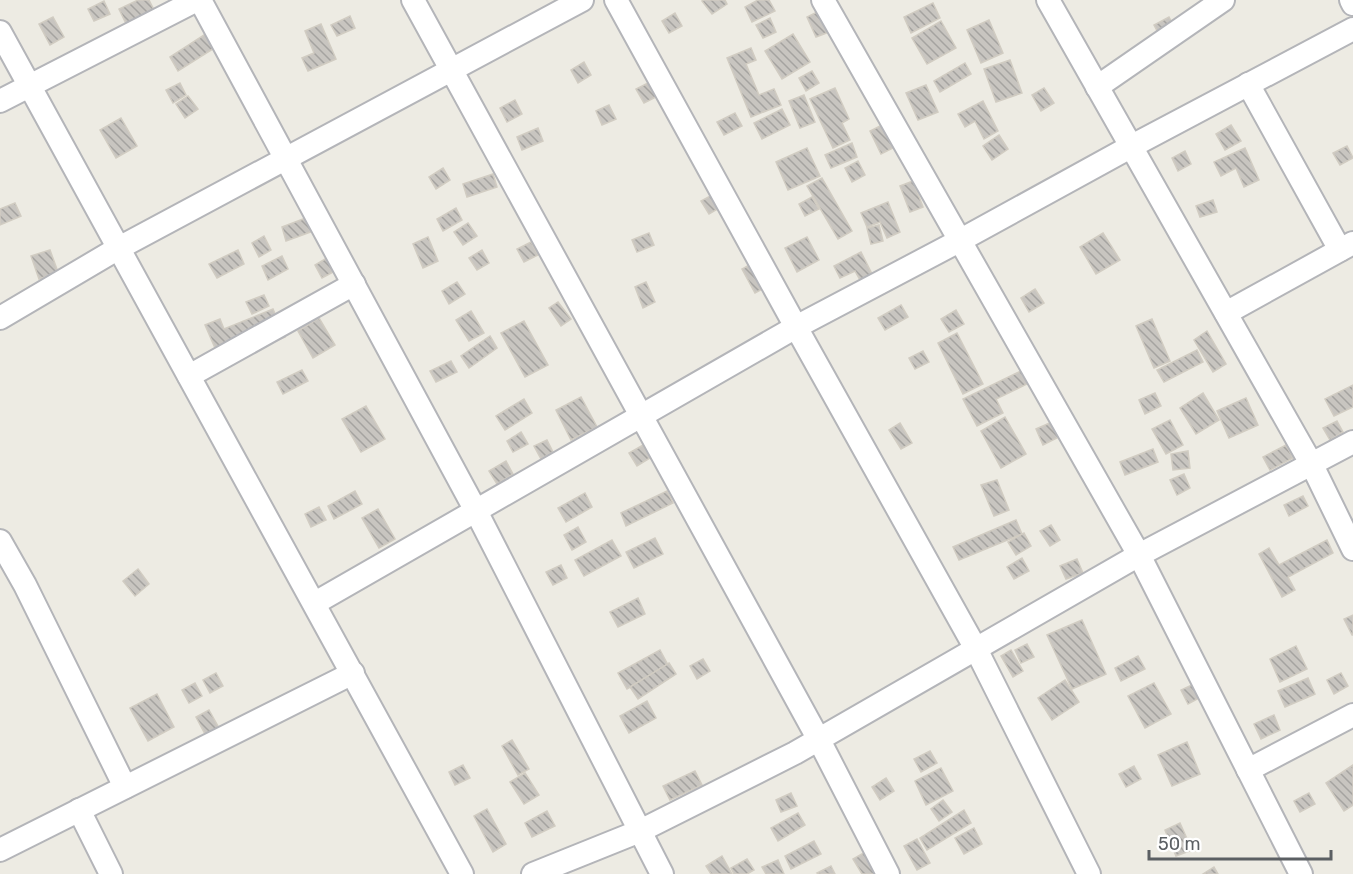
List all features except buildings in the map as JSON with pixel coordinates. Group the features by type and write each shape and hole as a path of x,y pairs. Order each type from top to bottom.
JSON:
{"street":[{"path":"0,101 199,0 476,510 662,874"},
{"path":"413,0 639,416 819,740 888,874"},
{"path":"0,318 117,249 582,0"},
{"path":"616,0 976,649 1089,874"},
{"path":"823,0 1139,555 1301,874"},
{"path":"1047,0 1312,465 1353,549"},
{"path":"1097,87 1223,0"},
{"path":"1351,0 1353,4"},
{"path":"315,603 796,327 1353,29"},
{"path":"0,32 117,249 315,603 462,874"},
{"path":"1226,313 1346,247 1248,84"},
{"path":"189,376 354,284"},
{"path":"533,874 640,831 819,740 1139,555 1353,442"},
{"path":"0,541 26,585 125,787"},
{"path":"0,850 352,673"},
{"path":"1248,770 1353,715"},
{"path":"79,810 111,874"}]}
